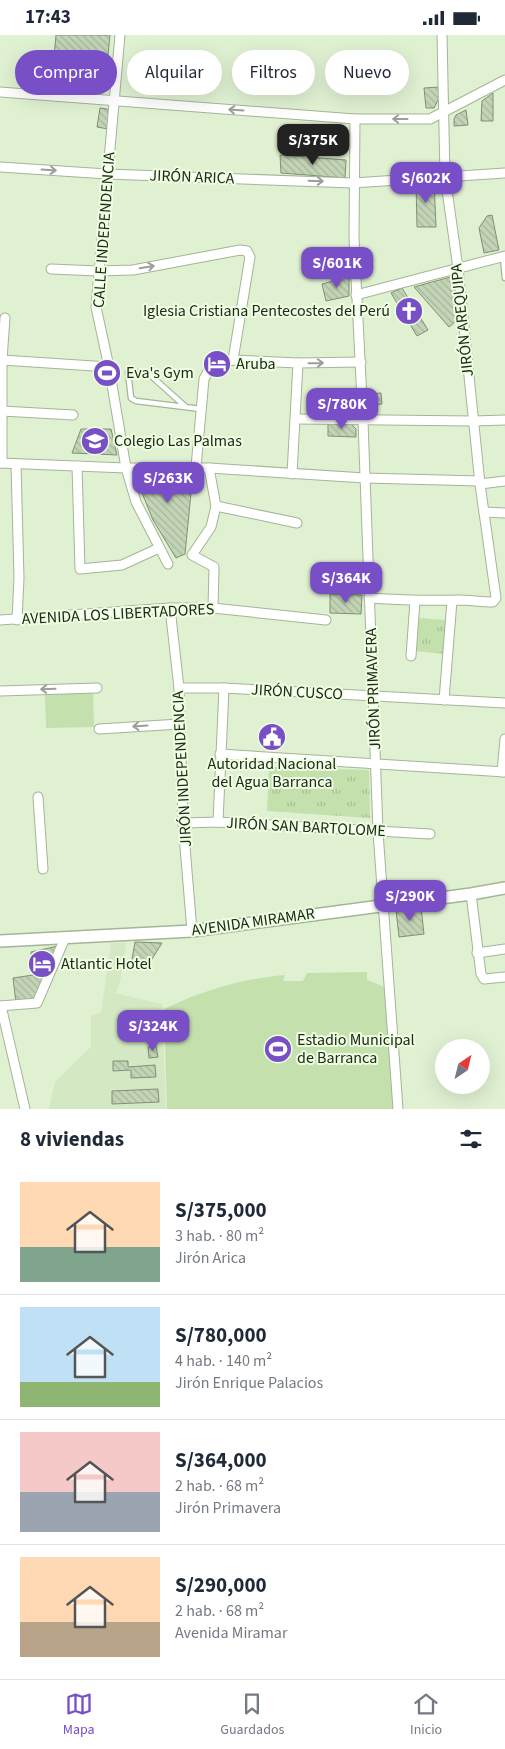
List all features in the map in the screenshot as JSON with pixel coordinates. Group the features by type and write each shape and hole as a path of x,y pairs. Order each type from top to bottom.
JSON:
{"street":[{"name":"CALLE INDEPENDENCIA","path":"120,35 96,307 109,367 126,468 136,502 168,564"},
{"name":"JIRÓN AREQUIPA","path":"442,35 445,176 458,268 479,483 496,599 493,602 452,601"},
{"path":"0,92 355,119 430,119 505,80"},
{"name":"JIRÓN PRIMAVERA","path":"355,119 354,238 361,362 378,832 398,1109"},
{"name":"JIRÓN ARICA","path":"0,167 107,174 353,183 505,173"},
{"path":"51,269 133,270 247,251 250,257 233,360"},
{"path":"356,295 504,256"},
{"path":"5,318 2,360 1,463 126,468 196,467 365,478 479,483 505,481"},
{"path":"2,360 109,367"},
{"path":"196,467 204,379 210,370 219,363 233,360 298,363 361,362"},
{"path":"292,474 298,363"},
{"path":"2,411 72,415"},
{"path":"296,419 363,421 505,420"},
{"path":"16,464 19,578 17,620"},
{"path":"77,466 80,569 122,565 159,547"},
{"path":"210,468 216,506 211,527 192,555 214,567 213,608"},
{"path":"216,506 297,523"},
{"path":"484,512 505,513"},
{"path":"369,599 452,601 444,700"},
{"path":"411,655 415,601"},
{"name":"AVENIDA LOS LIBERTADORES","path":"0,620 170,608 213,608 326,620"},
{"name":"JIRÓN INDEPENDENCIA","path":"170,608 179,688 183,823 192,931"},
{"path":"0,691 97,687"},
{"name":"JIRÓN CUSCO","path":"179,688 224,688 505,703"},
{"path":"218,822 224,688"},
{"path":"99,729 180,725"},
{"path":"220,754 504,772 505,739"},
{"path":"38,797 43,869"},
{"name":"JIRÓN SAN BARTOLOME","path":"183,823 218,822 430,834"},
{"name":"AVENIDA MIRAMAR","path":"0,941 192,931 505,888"},
{"path":"471,894 481,974 484,979 505,977"},
{"path":"25,1109 0,1006 37,1003 65,937"},
{"path":"477,953 505,949"}],"lane":[{"path":"504,256 505,278"},
{"path":"186,407 149,374 128,372 131,398 133,399 186,407 201,409"}],"shaded area":[{"path":"111,943 126,943 120,983 115,993 162,1004 166,1109 49,1109 55,1082 91,1047 91,1016 101,1012"}],"green space":[{"path":"416,618 447,620 445,654 414,651"},
{"path":"93,692 94,727 46,728 45,694"},
{"path":"269,767 369,770 370,818 267,811"},
{"name":"Estadio Municipal de Barranca","path":"367,972 367,980 385,987 397,1109 167,1109 164,1009 208,991 253,979 285,975 283,981 303,981 307,973"}],"building":[{"path":"56,35 110,35 108,50 55,50"},
{"path":"439,87 440,96 434,108 426,108 424,88"},
{"path":"493,93 493,121 481,121 482,101"},
{"path":"100,108 107,109 110,113 108,129 97,127"},
{"path":"466,110 468,125 454,126 456,115"},
{"path":"280,155 346,160 345,178 281,173"},
{"path":"434,181 436,227 417,227 416,182"},
{"path":"492,215 499,250 484,253 479,228 487,216"},
{"path":"454,276 457,320 449,327 414,287"},
{"path":"349,277 349,296 326,301 322,284"},
{"name":"Iglesia Cristiana Pentecostes del Perú","path":"402,288 428,330 417,336 391,293"},
{"path":"381,393 382,404 373,405 369,402 368,394"},
{"path":"328,423 351,424 356,429 356,437 328,436"},
{"name":"Colegio Las Palmas","path":"81,429 111,429 117,455 72,453"},
{"path":"137,469 193,473 185,554 176,558 153,520 134,473"},
{"path":"330,594 362,595 361,614 330,613"},
{"path":"421,907 424,934 399,937 396,910"},
{"path":"135,942 162,943 147,967 131,965"},
{"name":"Atlantic Hotel","path":"58,946 37,999 16,1003 13,978 33,975 31,952"},
{"path":"156,1046 158,1057 149,1058 148,1047"},
{"path":"113,1061 128,1061 128,1067 155,1065 156,1077 131,1078 131,1070 113,1071"},
{"path":"158,1089 159,1102 112,1104 112,1091"}],"place":[{"name":"Iglesia Cristiana Pentecostes del Perú","path":"409,311"},
{"name":"Aruba","path":"217,364"},
{"name":"Eva's Gym","path":"107,373"},
{"name":"Colegio Las Palmas","path":"95,441"},
{"name":"Autoridad Nacional del Agua Barranca","path":"272,737"},
{"name":"Atlantic Hotel","path":"42,964"},
{"name":"Estadio Municipal de Barranca","path":"278,1049"}]}
